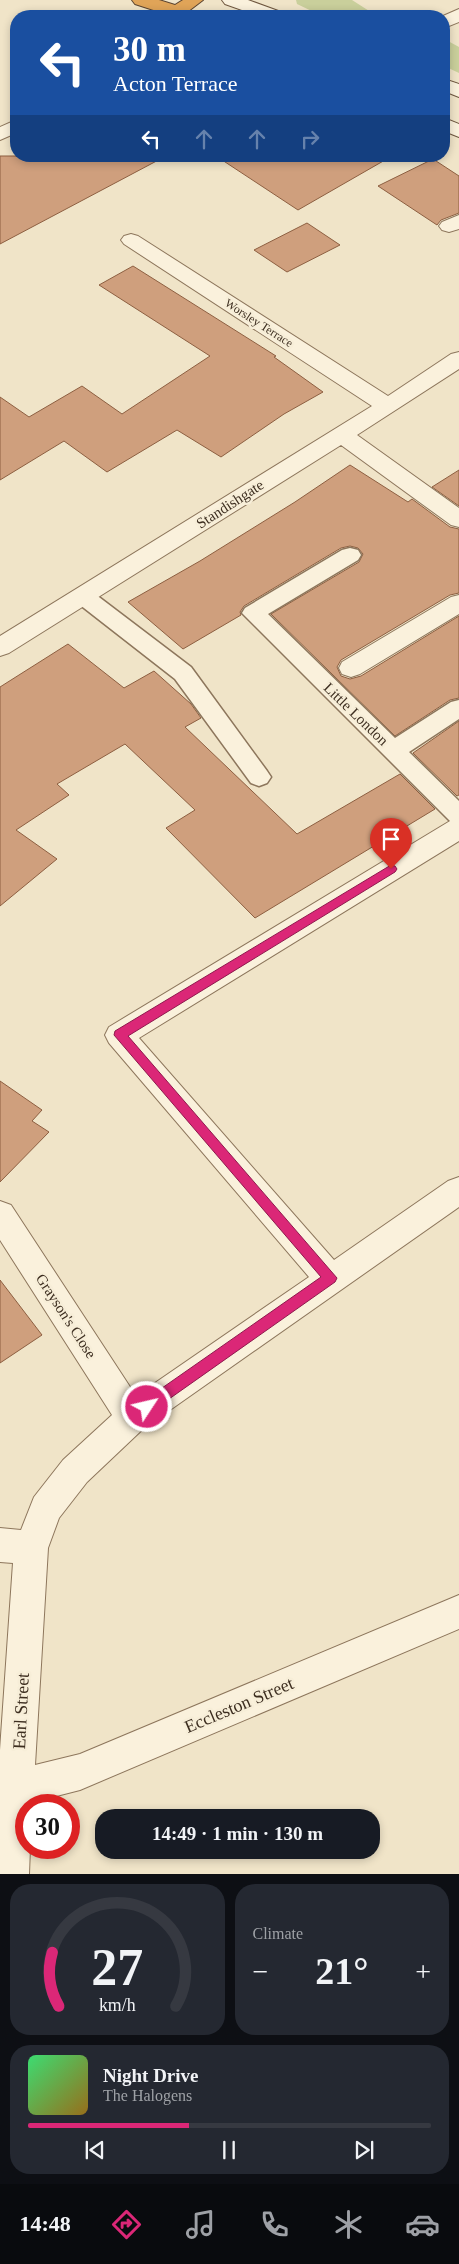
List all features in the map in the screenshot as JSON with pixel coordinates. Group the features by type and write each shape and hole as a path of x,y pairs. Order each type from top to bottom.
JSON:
{"highway":[{"path":"143,0 172,10"},
{"path":"186,10 194,0"}],"street":[{"path":"231,0 258,10"},
{"name":"Worsley Terrace","path":"131,240 388,406"},
{"name":"Standishgate","path":"0,647 388,406 459,359"},
{"path":"341,435 459,519"},
{"path":"351,668 459,603"},
{"path":"330,1278 120,1035 459,828"},
{"name":"Earl Street","path":"10,1874 16,1788 16,1546 75,1472 132,1418 330,1278 459,1190"},
{"name":"Grayson's Close","path":"0,1214 132,1418"},
{"name":"Eccleston Street","path":"16,1788 80,1772 459,1612"}],"lane":[{"name":"Little London","path":"350,555 253,613 459,816"},
{"path":"83,596 183,673 259,777"},
{"path":"393,751 459,708"}],"green space":[{"path":"296,0 352,0 368,10 310,10 297,4"},
{"path":"450,42 459,47 459,73 450,69"}],"building":[{"path":"0,156 10,156 10,162 155,162 0,244"},
{"path":"225,162 382,162 298,210"},
{"path":"427,162 438,162 459,176 459,213 441,220 437,225 378,186"},
{"path":"307,223 340,245 287,272 254,250"},
{"path":"133,266 276,356 274,357 323,392 284,414 221,457 177,430 107,472 64,441 0,480 0,397 29,417 82,386 122,414 210,356 99,285"},
{"path":"350,465 408,502 412,499 450,527 459,529 459,593 450,595 341,660 337,667 341,676 350,679 361,676 459,616 459,698 450,700 395,736 271,614 359,562 363,554 358,548 350,546 341,548 244,606 240,612 241,615 183,649 128,602 200,561 295,502"},
{"path":"459,470 459,506 432,487"},
{"path":"68,644 124,688 154,671 191,704 201,718 185,727 297,834 400,774 435,809 255,918 166,828 195,810 125,744 57,784 69,795 16,830 57,859 0,906 0,687"},
{"path":"459,721 459,795 457,796 413,753"},
{"path":"0,1081 42,1110 32,1121 49,1132 0,1182"},
{"path":"0,1280 42,1335 0,1363"}],"route":[{"path":"147,1407 330,1278 120,1035 391,869"}]}
